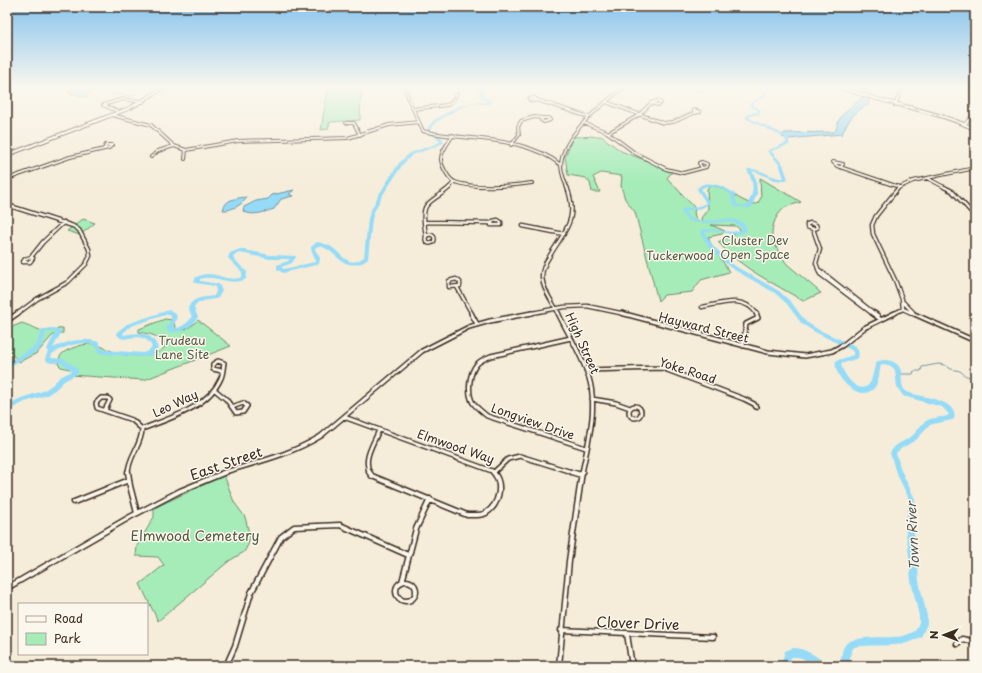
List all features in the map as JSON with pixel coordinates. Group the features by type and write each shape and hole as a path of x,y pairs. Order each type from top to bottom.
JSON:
{"main road":[{"path":"7,155 103,118"},
{"path":"949,118 965,124 975,130"}],"street":[{"path":"125,118 151,125 174,146 186,150 228,142 343,138 360,135 386,126 419,122"},
{"path":"417,118 422,131 511,145 545,154 561,165"},
{"path":"511,145 519,135 518,127 521,122 531,118"},
{"path":"561,165 563,153 588,118"},
{"path":"608,133 633,118"},
{"path":"647,118 656,122 667,123 675,122 682,118"},
{"path":"965,124 970,118"},
{"path":"346,123 354,124 360,135"},
{"path":"584,123 608,133 627,148 667,170 683,173 702,168"},
{"path":"453,135 443,152 441,160 448,176 454,182 469,186 523,185 532,183"},
{"path":"151,157 158,151 174,146"},
{"path":"7,179 70,157 104,149"},
{"path":"185,159 186,150"},
{"name":"High Street","path":"559,666 574,521 590,426 592,399 586,370 543,283 542,273 545,264 570,223 572,209 569,190 561,165"},
{"path":"841,167 899,187"},
{"path":"975,168 908,182 899,187 880,209 872,222 874,236 896,283 904,309 975,341"},
{"path":"927,178 952,191 974,215"},
{"path":"426,236 424,210 427,204 445,192 454,182"},
{"path":"7,205 73,226 78,230 90,249 88,262 82,270 68,282 33,302 7,321"},
{"path":"31,257 43,242 64,222"},
{"path":"425,222 491,223"},
{"path":"523,226 564,234"},
{"path":"813,229 820,249 816,263 822,275 880,320"},
{"path":"457,287 477,324"},
{"path":"702,307 733,300 743,303 754,311 758,318 746,324 743,346"},
{"path":"903,302 915,314"},
{"name":"Hayward Street","path":"419,354 434,344 477,324 556,308 582,306 605,309 777,354 799,356 825,354 845,343 861,330 904,309"},
{"name":"Longview Drive","path":"571,338 491,356 482,360 475,367 472,375 470,393 472,402 487,416 586,448"},
{"name":"East Street","path":"7,588 66,552 137,513 218,474 294,452 317,439 419,354"},
{"name":"Yoke Road","path":"586,370 662,368 747,400 756,407"},
{"name":"Leo Way","path":"142,428 196,405 208,397 215,390 222,378 222,371"},
{"path":"215,390 224,396 232,407"},
{"path":"592,399 616,403 630,408"},
{"path":"105,410 132,420 142,428 141,440 130,465 129,480 137,513"},
{"name":"Elmwood Way","path":"344,417 494,472 508,459 520,456 581,475"},
{"path":"379,430 366,463 369,474 383,482 430,499 464,514 484,514 495,503 499,492 499,480 494,472"},
{"path":"74,502 129,480"},
{"path":"402,582 411,582 416,588 413,598 407,601 400,600 397,594 397,588 402,582 416,529 430,499"},
{"path":"226,666 235,646 251,593 280,537 294,527 340,525 408,555"},
{"name":"Clover Drive","path":"562,630 627,634 713,636"},
{"path":"627,634 632,666"},
{"path":"957,644 962,639 975,642"}],"green space":[{"path":"323,118 360,118 360,120 330,122 328,129 321,130"},
{"name":"Tuckerwood","path":"601,136 621,151 673,171 667,178 695,208 695,217 702,222 701,218 708,209 707,189 710,185 717,186 746,202 757,204 761,198 760,178 801,202 786,207 780,212 774,224 772,237 776,247 787,264 821,293 803,301 758,274 736,260 718,242 741,231 736,226 711,225 725,231 722,234 708,237 729,272 701,280 692,292 664,295 658,301 635,212 625,199 621,186 622,176 601,173 593,177 600,192 592,192 590,183 586,178 568,175 565,157 573,137"},
{"path":"83,219 95,223 80,235 67,231"},
{"name":"Trudeau Lane Site","path":"165,319 173,320 176,330 188,328 198,320 231,346 144,380 70,375 73,370 61,367 58,364 63,353 72,348 87,344 95,344 126,355 138,356 157,353 165,347 161,340 154,336 139,332 139,329"},
{"path":"22,323 45,332 63,328 63,333 55,334 37,353 19,362 7,349 7,329"},
{"name":"Elmwood Cemetery","path":"224,475 234,502 245,517 250,537 248,545 244,552 229,561 158,621 140,584 164,565 158,557 136,556 137,546 154,517 154,508"}],"water":[{"path":"840,118 851,118 842,134 788,139 782,137 783,134 786,133 834,132"},
{"path":"294,190 289,194 293,196 281,199 274,209 254,214 243,211 244,207 256,201 268,199 272,195"},
{"path":"247,197 244,202 237,206 223,210 226,203 229,201"}],"waterway":[{"path":"52,352 73,343 86,341 97,344 100,351 104,352 143,355 150,353 155,348 150,339 142,335 123,337 119,333 129,325 169,312 174,315 174,319 169,329 171,331 181,329 188,325 195,317 191,308 193,304 198,300 216,297 219,291 217,285 197,282 198,278 210,276 234,281 244,278 245,272 230,258 232,254 240,251 270,257 294,257 290,262 279,266 279,268 283,271 317,263 318,258 313,249 313,247 317,244 329,247 348,263 358,263 364,260 366,258 370,219 380,196 401,163 411,154 442,142 440,137 429,133 430,127 439,118"},
{"name":"Town River","path":"748,118 787,137 788,144 769,151 781,164 786,179 781,180 772,178 759,171 749,170 754,179 755,194 749,207 737,206 734,202 733,195 730,192 717,186 708,185 700,187 699,189 708,203 700,207 683,210 684,214 697,222 728,221 736,222 743,226 745,231 740,233 729,233 714,230 704,231 703,233 711,247 733,267 777,292 789,303 804,323 817,331 853,348 856,351 856,356 838,363 841,375 851,385 862,391 868,390 874,381 878,364 883,362 889,363 898,369 900,387 905,394 944,405 950,410 952,415 952,417 944,420 928,423 914,438 900,446 893,453 898,470 912,499 909,528 915,581 923,616 923,624 918,634 904,640 861,642 852,644 847,651 845,666"},
{"path":"7,366 37,348 43,333 50,329 58,333 50,349 52,352"},
{"path":"7,408 23,400 45,393 62,379 75,372 75,370 62,361 51,361 48,359 52,352"},
{"path":"899,374 913,374 914,371 921,371 922,367 938,364 945,365 951,369 960,371 966,376 975,378"},
{"name":"Town River","path":"788,666 786,661 788,654 797,652 823,666"}],"park label":[{"name":"Cluster Dev Open Space","path":"755,247"}]}
